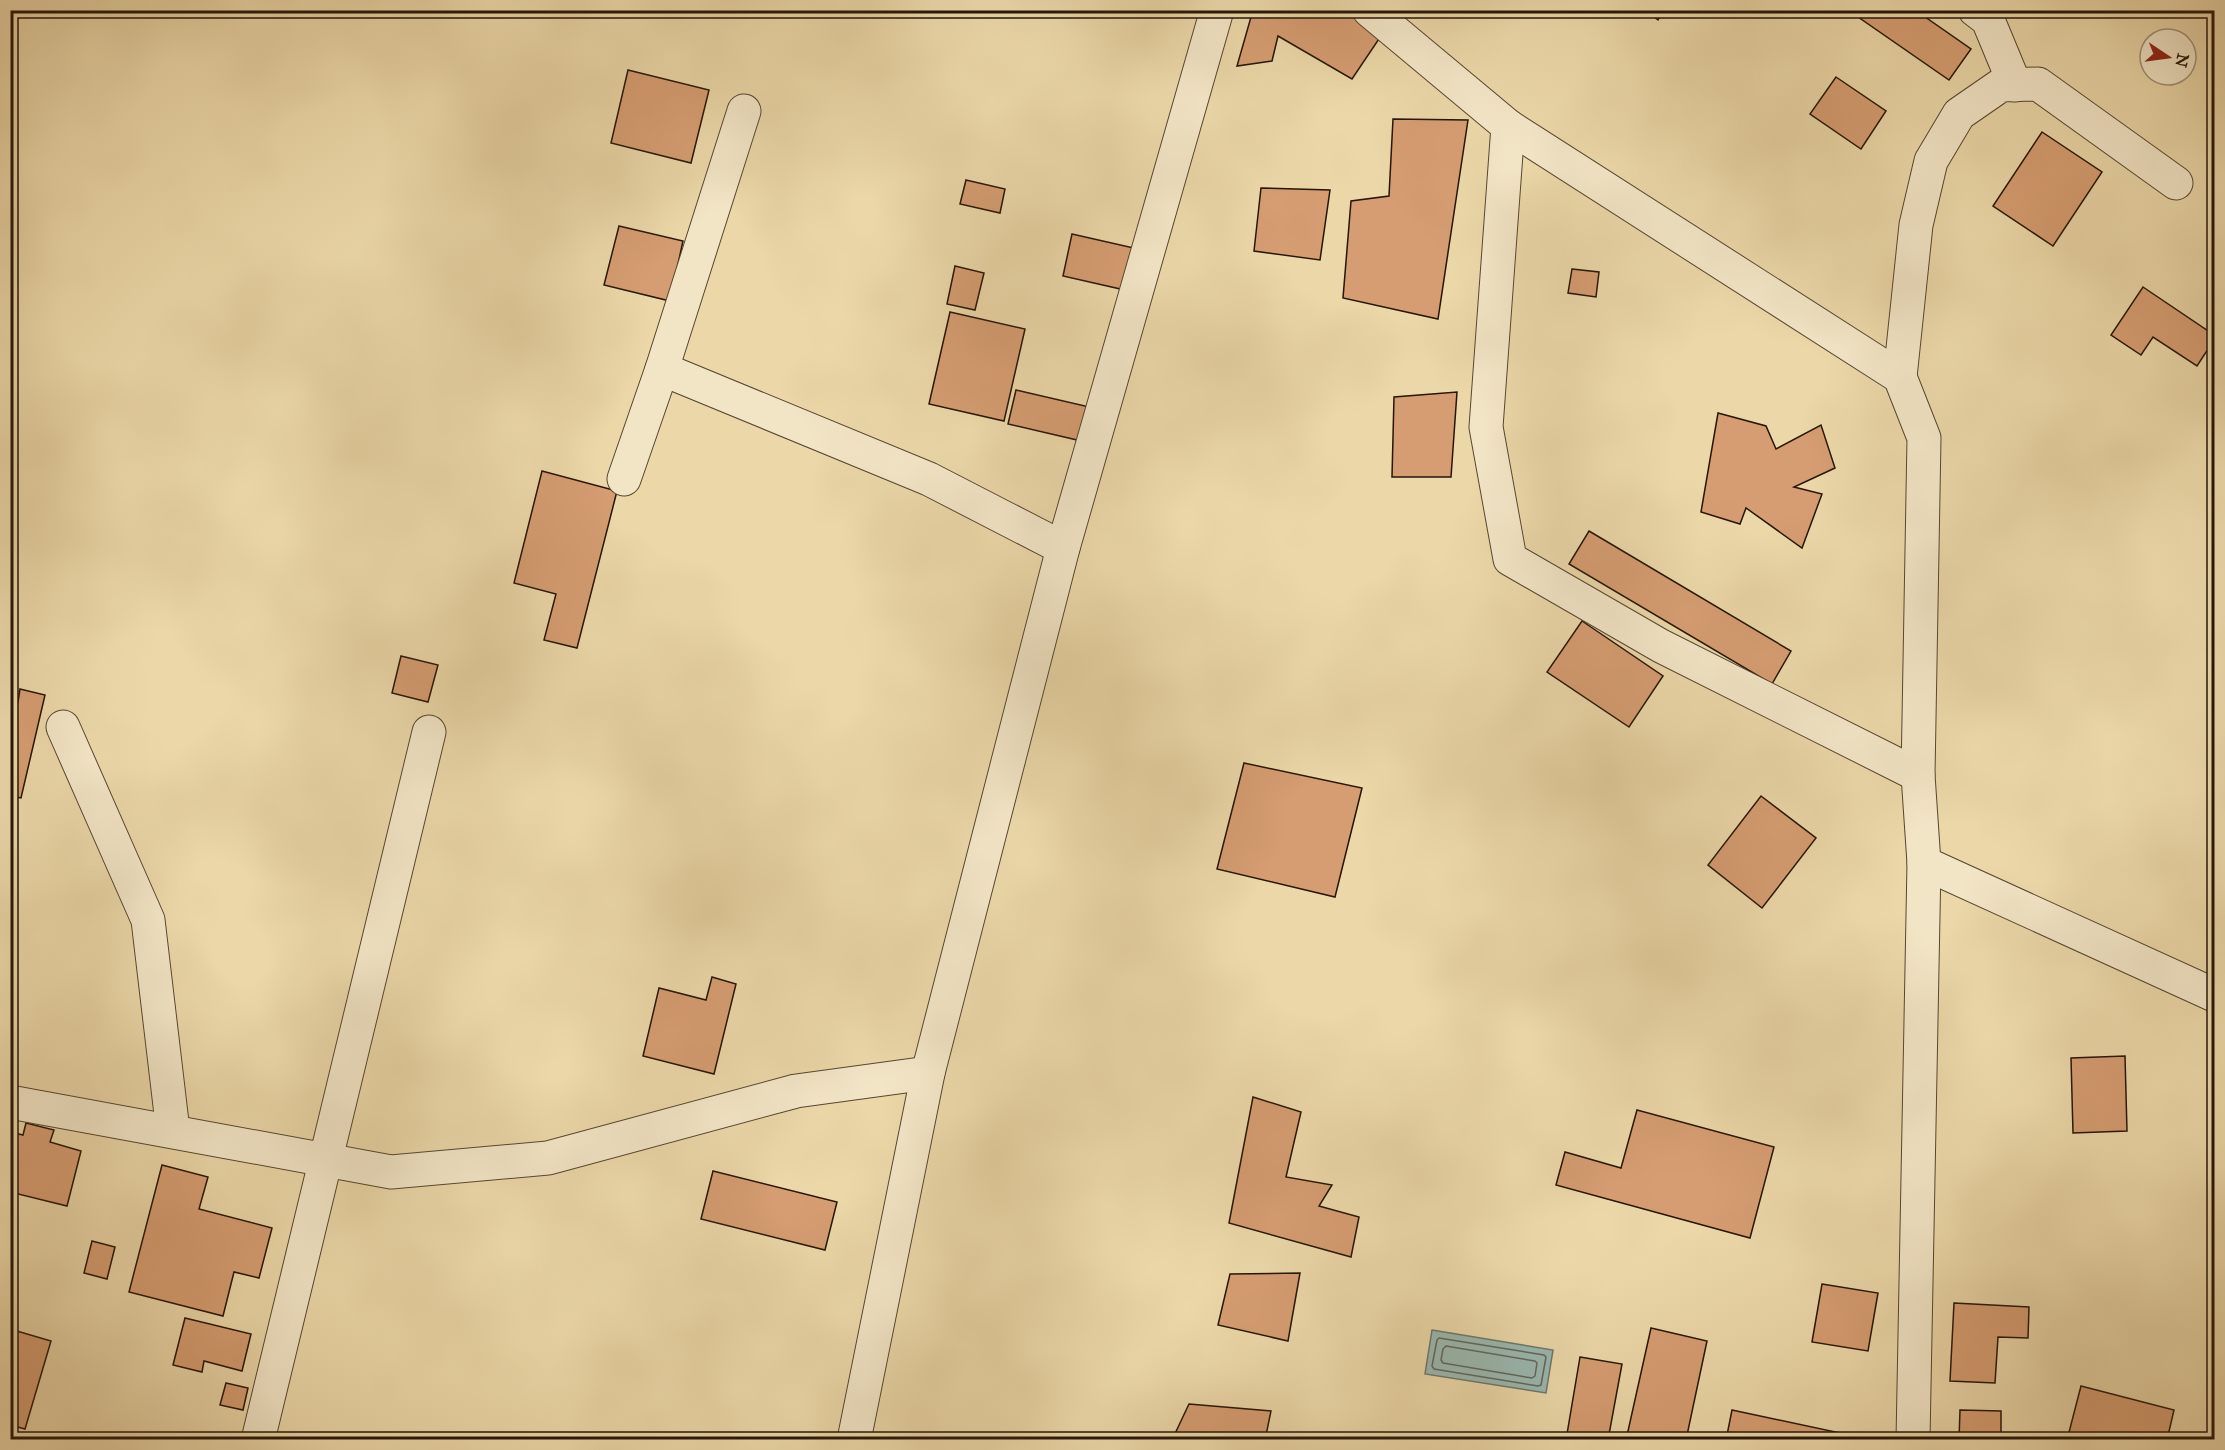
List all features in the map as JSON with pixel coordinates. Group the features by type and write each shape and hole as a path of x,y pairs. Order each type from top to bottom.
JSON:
{"street":[{"path":"854,1440 928,1073 1063,548 1217,10"},
{"path":"1369,10 1508,126 1900,378"},
{"path":"1975,10 1988,20 2015,85"},
{"path":"1913,1440 1924,863 1918,775 1924,438 1900,378 1916,225 1931,161 1959,114 2001,85 2038,84 2176,183"},
{"path":"624,479 662,369 744,111"},
{"path":"1508,126 1486,427 1510,559 1661,646 1918,775"},
{"path":"662,369 929,480 1063,548"},
{"path":"63,727 148,920 172,1131"},
{"path":"258,1440 429,732"},
{"path":"1924,863 2214,995"},
{"path":"10,1102 391,1172 548,1158 796,1091 928,1073"}],"water":[{"path":"1432,1330 1553,1350 1546,1393 1425,1374"}],"building":[{"path":"1253,10 1364,10 1387,27 1352,79 1278,36 1272,61 1237,66"},
{"path":"1645,10 1664,10 1658,20"},
{"path":"1848,10 1915,10 1971,49 1949,80"},
{"path":"628,70 709,90 691,163 611,143"},
{"path":"1836,77 1886,111 1861,149 1810,114"},
{"path":"1393,119 1468,120 1438,319 1343,298 1351,201 1389,196"},
{"path":"2042,132 2102,172 2053,246 1993,206"},
{"path":"966,180 1005,189 1000,213 960,204"},
{"path":"1261,188 1330,190 1320,260 1254,251"},
{"path":"619,226 683,241 670,301 604,285"},
{"path":"1072,234 1147,251 1138,293 1063,276"},
{"path":"955,266 984,273 975,310 947,304"},
{"path":"1572,269 1599,272 1596,297 1568,293"},
{"path":"2143,287 2214,335 2214,340 2197,366 2153,337 2141,355 2111,335"},
{"path":"950,312 1025,329 1004,421 929,404"},
{"path":"1016,390 1098,409 1090,443 1008,424"},
{"path":"1457,392 1451,477 1392,477 1394,397"},
{"path":"1718,413 1766,426 1776,449 1821,425 1835,468 1794,487 1822,494 1802,548 1746,508 1740,524 1701,512"},
{"path":"542,471 617,491 577,648 544,640 556,594 514,583"},
{"path":"1589,531 1791,651 1772,684 1569,564"},
{"path":"1582,621 1663,676 1629,727 1547,672"},
{"path":"401,656 438,665 428,702 392,693"},
{"path":"20,689 45,695 21,798 10,796 10,700 18,702"},
{"path":"1244,763 1362,788 1335,897 1217,869"},
{"path":"1761,796 1816,838 1762,908 1708,865"},
{"path":"712,977 736,984 714,1074 643,1056 659,988 706,1000"},
{"path":"2125,1056 2127,1131 2073,1133 2071,1058"},
{"path":"1253,1097 1301,1112 1286,1177 1332,1185 1319,1206 1359,1217 1351,1257 1229,1223"},
{"path":"1637,1110 1774,1147 1750,1238 1556,1185 1565,1152 1621,1168"},
{"path":"26,1123 54,1130 50,1142 81,1151 67,1206 10,1192 10,1132 23,1135"},
{"path":"162,1165 208,1177 199,1209 272,1228 259,1278 234,1272 223,1316 129,1292"},
{"path":"713,1171 837,1202 825,1250 701,1219"},
{"path":"92,1241 115,1247 107,1279 84,1273"},
{"path":"1300,1273 1288,1341 1218,1325 1230,1274"},
{"path":"1822,1284 1878,1293 1868,1351 1812,1342"},
{"path":"1954,1303 2029,1307 2028,1338 1998,1337 1995,1383 1950,1381"},
{"path":"185,1318 251,1334 242,1371 204,1361 202,1372 173,1365"},
{"path":"1651,1328 1707,1341 1686,1440 1626,1440"},
{"path":"10,1329 51,1341 25,1429 10,1425"},
{"path":"1580,1357 1622,1364 1608,1440 1566,1440"},
{"path":"226,1383 248,1388 243,1410 220,1405"},
{"path":"2081,1386 2174,1410 2167,1440 2067,1440"},
{"path":"1189,1404 1271,1411 1265,1440 1172,1440"},
{"path":"1732,1410 1845,1434 1844,1440 1726,1440"},
{"path":"1960,1410 2001,1411 2001,1440 1959,1440"}],"railway":[{"path":"2194,10 2214,25"}]}
